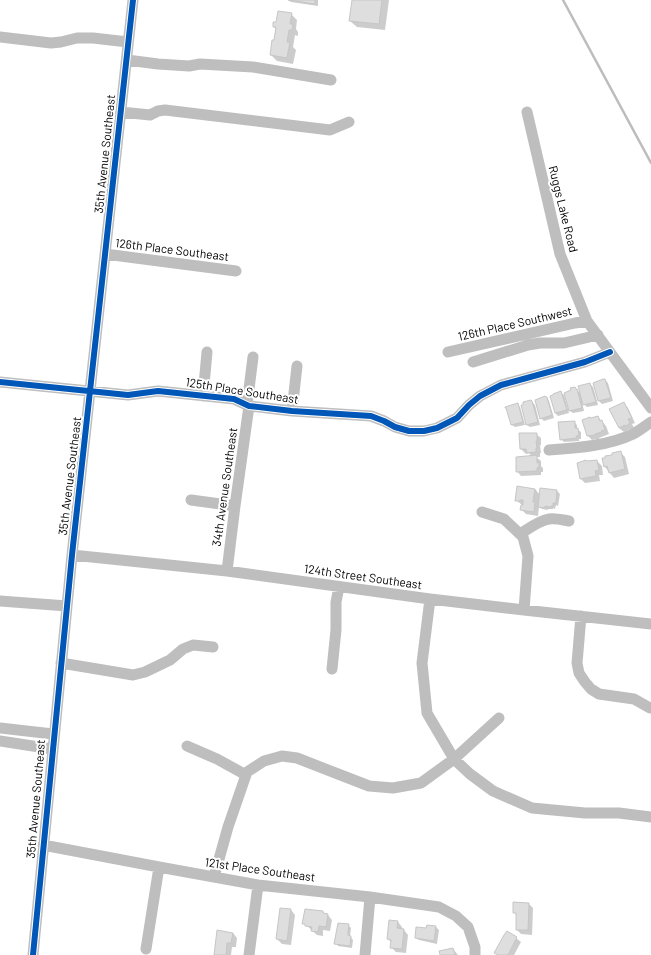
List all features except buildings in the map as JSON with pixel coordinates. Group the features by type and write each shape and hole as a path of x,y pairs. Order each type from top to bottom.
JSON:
{"street":[{"name":"35th Avenue Southeast","path":"33,955 53,734 133,0"},
{"path":"0,37 50,43 77,38 93,38 128,42"},
{"path":"126,60 189,66 200,64 253,68 331,80"},
{"path":"121,112 150,115 158,111 165,110 330,130 349,122"},
{"name":"Ruggs Lake Road","path":"527,112 560,254 587,321 651,408"},
{"name":"126th Place Southeast","path":"105,254 236,271"},
{"name":"126th Place Southwest","path":"448,352 587,321"},
{"path":"473,362 528,345 568,342 598,335"},
{"path":"203,396 207,352"},
{"name":"125th Place Southeast","path":"0,382 128,395 158,390 234,399 248,406 292,411 371,416 395,427 409,431 424,431 437,428 457,418 480,396 501,385 585,362 610,352"},
{"name":"34th Avenue Southeast","path":"227,572 253,358"},
{"path":"292,411 297,366"},
{"path":"549,450 578,448 619,440 634,433 651,422"},
{"path":"191,500 235,506"},
{"path":"482,512 504,519 523,537 528,556 524,610"},
{"path":"520,534 530,527 550,518 569,521"},
{"name":"124th Street Southeast","path":"72,555 227,572 430,599 651,624"},
{"path":"332,669 336,630 336,602 339,587"},
{"path":"430,599 422,663 427,713 454,759 470,774 493,791 532,808 619,813 651,817"},
{"path":"0,601 67,606"},
{"path":"581,616 577,663 585,682 591,689 599,694 634,699 650,708"},
{"path":"61,663 133,675 145,672 170,660 183,649 193,646 213,647"},
{"path":"214,877 228,827 247,774 264,761 282,756 297,758 369,786 393,788 421,783 454,759 499,718"},
{"path":"0,728 53,734"},
{"path":"0,741 52,749"},
{"path":"187,746 247,774"},
{"name":"121st Place Southeast","path":"43,845 258,885 439,906 456,916 468,927 475,947 475,955"},
{"path":"146,949 158,867"},
{"path":"249,955 258,885"},
{"path":"365,955 370,897"}],"waterway":[{"path":"563,0 651,163"}],"cycle path":[{"path":"33,955 72,555 133,0"},
{"path":"0,382 128,395 158,391 234,399 249,406 292,411 371,416 395,427 409,431 424,431 437,428 457,418 480,396 501,385 585,362 610,352"}]}
